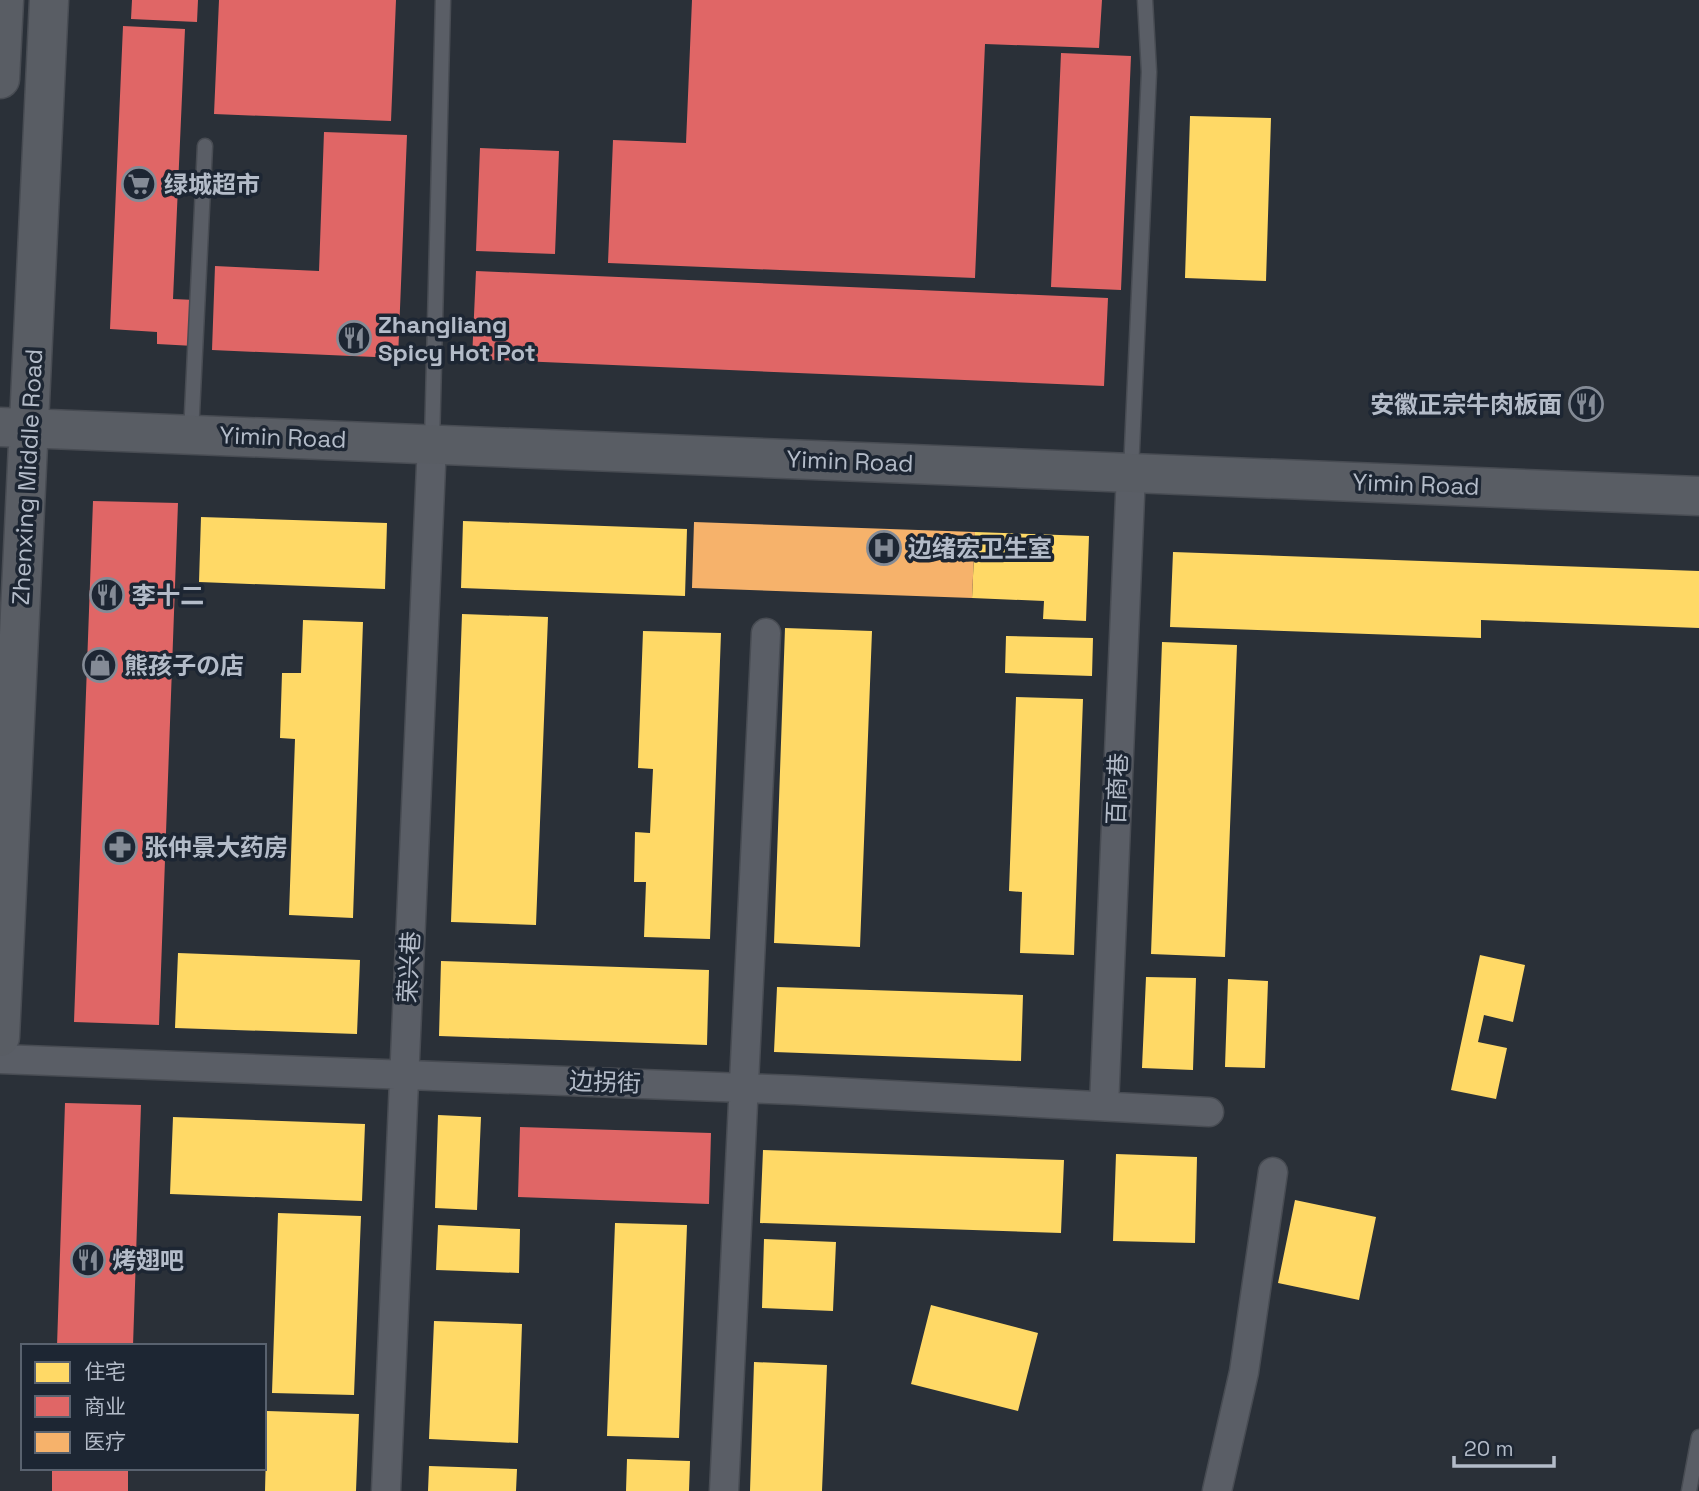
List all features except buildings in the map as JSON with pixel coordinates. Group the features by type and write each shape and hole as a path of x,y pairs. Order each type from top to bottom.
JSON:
{"street":[{"path":"0,79 4,0"},
{"name":"Zhenxing Middle Road","path":"0,1037 15,427 49,0"},
{"name":"Yimin Road","path":"15,427 1699,496"},
{"name":"荣兴巷","path":"386,1491 432,443"},
{"name":"百商巷","path":"1104,1106 1131,473"},
{"path":"724,1491 766,633"},
{"name":"边拐街","path":"0,1059 744,1088 1209,1112"},
{"path":"1217,1491 1244,1371 1273,1171"}],"lane":[{"path":"432,443 443,0"},
{"path":"1131,473 1149,72 1145,0"},
{"path":"191,434 205,146"},
{"path":"1689,1491 1699,1437"}],"place":[{"name":"绿城超市","path":"139,184"},
{"name":"Zhangliang Spicy Hot Pot","path":"354,338"},
{"name":"安徽正宗牛肉板面","path":"1586,404"},
{"name":"边绪宏卫生室","path":"884,548"},
{"name":"李十二","path":"107,595"},
{"name":"熊孩子の店","path":"100,665"},
{"name":"张仲景大药房","path":"120,847"},
{"name":"烤翅吧","path":"88,1260"}]}
